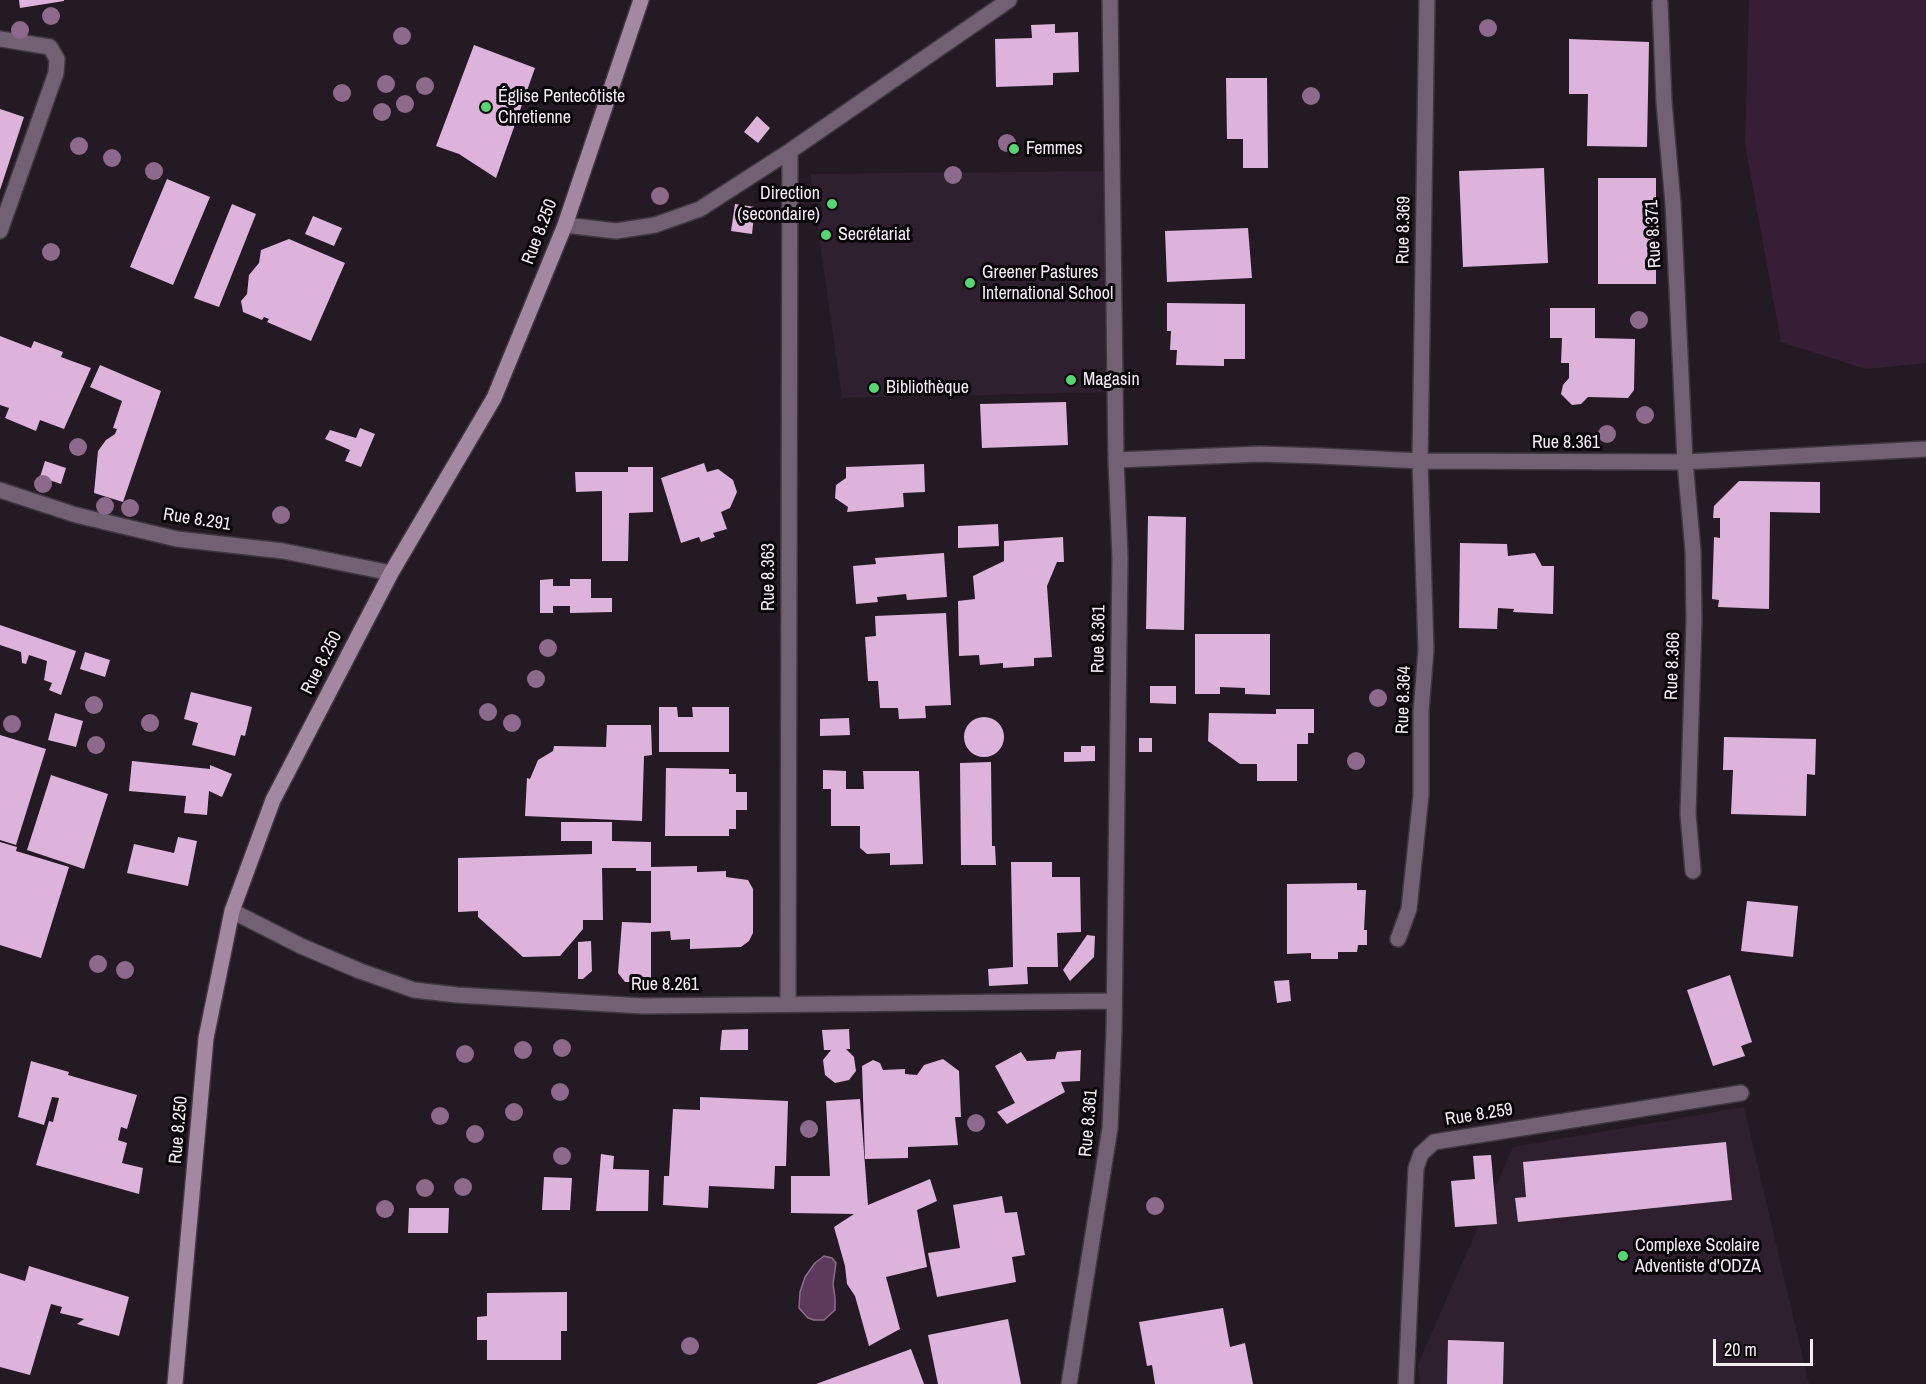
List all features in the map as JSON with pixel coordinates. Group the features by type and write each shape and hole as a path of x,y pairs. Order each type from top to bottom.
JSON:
{"street":[{"name":"Rue 8.250","path":"175,1384 206,1038 232,910 273,800 391,573 494,398 565,225 641,0"},
{"path":"565,225 616,231 655,225 700,209 790,151 1009,0"},
{"path":"1110,0 1116,460"},
{"name":"Rue 8.369","path":"1420,461 1427,0"},
{"name":"Rue 8.371","path":"1660,3 1685,462"},
{"path":"0,39 50,47 57,59 56,73 0,231"},
{"name":"Rue 8.363","path":"788,1004 790,151"},
{"name":"Rue 8.361","path":"1069,1384 1110,1128 1120,556 1116,460 1260,454 1420,461 1685,462 1926,449"},
{"name":"Rue 8.364","path":"1398,939 1409,909 1421,795 1422,711 1426,650 1420,461"},
{"name":"Rue 8.366","path":"1685,462 1693,552 1694,620 1688,814 1693,871"},
{"name":"Rue 8.291","path":"0,490 76,515 177,539 283,550 391,573"},
{"name":"Rue 8.261","path":"232,910 301,946 360,971 414,990 457,995 643,1006 1114,1001"},
{"name":"Rue 8.259","path":"1406,1384 1416,1168 1420,1154 1434,1142 1741,1093"}],"shaded area":[{"path":"1749,0 1926,0 1926,363 1866,369 1781,342 1745,144"},
{"name":"Greener Pastures International School","path":"1112,171 1115,392 842,398 810,174"},
{"name":"Complexe Scolaire Adventiste d'ODZA","path":"1744,1107 1809,1384 1420,1384 1418,1364 1513,1147"},
{"path":"824,1256 832,1258 836,1263 833,1284 835,1310 824,1320 814,1320 808,1318 799,1308 800,1292 805,1277 815,1263"}],"building":[{"path":"19,0 64,0 64,1 20,8"},
{"path":"1055,24 1055,33 1078,32 1079,72 1053,73 1053,85 996,87 995,39 1032,38 1031,25"},
{"path":"1569,39 1649,42 1647,147 1587,146 1588,94 1569,94"},
{"name":"Église Pentecôtiste Chretienne","path":"474,45 535,68 496,178 459,154 436,146"},
{"path":"1226,78 1267,78 1268,168 1243,168 1243,139 1227,139"},
{"path":"0,109 24,117 0,190"},
{"path":"757,116 770,128 758,143 744,132"},
{"path":"1544,168 1548,263 1463,267 1459,171"},
{"path":"1598,178 1656,178 1656,284 1598,284"},
{"path":"167,179 210,197 173,285 130,267"},
{"path":"232,204 256,214 219,307 194,298"},
{"path":"735,204 755,207 752,234 731,231"},
{"path":"313,216 342,228 334,246 305,234"},
{"path":"1248,228 1252,278 1167,282 1165,231"},
{"path":"289,239 345,263 311,341 267,322 269,319 264,317 262,320 243,312 241,301 247,294 249,275 259,263 261,250"},
{"path":"1167,303 1245,304 1245,359 1224,359 1224,366 1176,365 1177,350 1170,350 1171,331 1167,331"},
{"path":"1550,308 1595,308 1595,338 1635,339 1634,390 1628,398 1588,397 1581,404 1572,405 1561,394 1563,385 1569,378 1569,363 1561,363 1562,338 1550,338"},
{"path":"0,336 31,348 34,341 63,352 61,357 91,368 64,429 40,420 36,431 5,418 9,408 0,405"},
{"path":"100,365 161,391 123,502 94,493 98,451 106,440 115,434 117,429 113,428 122,401 90,387"},
{"path":"1066,402 1068,445 982,448 980,404"},
{"path":"360,428 375,434 361,467 345,461 350,450 325,439 330,430 356,438"},
{"path":"45,461 66,468 61,484 40,477"},
{"path":"704,463 707,472 718,469 733,480 737,492 730,508 721,512 727,529 713,533 715,537 701,542 699,537 681,543 661,478"},
{"path":"924,464 925,492 903,493 904,507 847,512 848,507 835,498 836,485 846,478 846,467"},
{"path":"628,467 653,467 653,512 629,513 628,561 602,561 602,491 576,492 575,472 628,472"},
{"path":"1739,481 1820,482 1820,513 1770,512 1769,609 1718,607 1719,600 1712,599 1714,537 1720,538 1720,518 1713,518 1714,506"},
{"path":"1148,516 1186,517 1184,630 1146,629"},
{"path":"998,524 999,546 958,548 958,526"},
{"path":"1063,537 1064,562 1057,562 1047,586 1052,657 1034,658 1034,666 1003,668 1003,663 980,665 979,655 959,656 958,601 975,599 973,576 1004,561 1004,541"},
{"path":"1460,543 1507,544 1508,556 1535,553 1542,566 1554,566 1553,614 1513,612 1514,609 1498,608 1497,629 1459,628"},
{"path":"944,553 947,597 907,600 906,594 877,597 878,602 856,604 853,566 876,564 875,558"},
{"path":"553,579 553,586 570,586 570,579 591,579 591,598 612,598 612,612 570,613 570,606 553,606 553,613 540,613 540,580"},
{"path":"946,613 951,705 925,706 926,718 899,719 898,708 880,708 878,681 868,681 865,637 876,636 875,616"},
{"path":"0,625 76,651 61,695 49,690 52,683 44,680 47,661 29,655 26,664 22,663 21,652 0,645"},
{"path":"1195,634 1270,634 1270,695 1245,694 1245,688 1220,687 1220,694 1195,694"},
{"path":"85,652 110,660 105,677 80,669"},
{"path":"1150,686 1176,686 1176,704 1150,703"},
{"path":"191,692 252,707 245,736 241,735 235,756 192,745 198,723 184,719"},
{"path":"659,707 677,707 678,717 693,717 692,707 729,707 729,752 659,752"},
{"path":"1276,709 1314,709 1314,733 1308,733 1308,744 1297,744 1297,781 1257,781 1257,764 1240,764 1208,741 1209,713 1276,714"},
{"path":"55,713 83,721 76,747 48,740"},
{"path":"984,717 998,723 1004,737 998,751 984,757 970,751 964,737 970,723"},
{"path":"849,718 850,735 820,736 820,719"},
{"path":"607,725 651,725 652,755 644,756 642,821 525,816 527,778 530,779 538,760 553,751 554,746 606,747"},
{"path":"0,735 46,749 16,845 0,840"},
{"path":"1724,737 1816,739 1815,775 1807,774 1806,816 1731,814 1733,770 1723,770"},
{"path":"1139,738 1152,738 1152,752 1139,752"},
{"path":"1081,746 1095,746 1095,761 1064,762 1064,752 1081,752"},
{"path":"132,761 210,769 210,765 232,774 222,797 209,791 207,815 184,813 186,796 129,791"},
{"path":"991,762 992,846 995,846 996,865 961,865 960,763"},
{"path":"666,768 729,769 729,774 736,774 736,792 747,792 747,810 736,810 736,829 729,829 729,836 665,836"},
{"path":"823,770 846,771 846,789 864,789 863,771 919,771 923,864 890,865 890,853 867,854 860,848 860,826 831,826 831,789 823,789"},
{"path":"51,775 108,794 84,869 27,850"},
{"path":"561,822 612,822 612,841 651,842 651,867 697,866 697,872 726,871 726,877 748,880 753,889 753,933 749,941 741,947 690,949 690,939 671,940 670,931 651,932 651,982 625,982 618,973 622,922 651,923 651,871 636,871 636,868 602,868 603,920 583,920 583,929 560,956 523,957 478,917 478,911 458,912 458,858 592,854 592,841 561,841"},
{"path":"178,837 197,841 188,886 127,873 134,844 174,853"},
{"path":"0,842 17,847 16,851 69,867 41,958 0,945"},
{"path":"1011,862 1052,862 1052,877 1080,877 1081,932 1057,933 1058,967 1027,967 1028,984 989,986 988,969 1013,967"},
{"path":"1357,883 1357,890 1366,890 1364,930 1367,930 1367,945 1358,945 1357,952 1338,952 1338,959 1311,959 1311,953 1287,954 1287,884"},
{"path":"1747,901 1798,906 1793,957 1741,951"},
{"path":"1087,935 1095,936 1094,957 1070,981 1063,970"},
{"path":"591,941 592,971 583,979 578,979 578,942"},
{"path":"1730,975 1752,1042 1741,1046 1745,1056 1713,1066 1687,990"},
{"path":"1289,980 1291,1001 1277,1003 1274,981"},
{"path":"748,1029 748,1050 720,1050 722,1030"},
{"path":"849,1029 850,1049 846,1049 854,1057 856,1071 849,1080 835,1083 825,1075 823,1060 831,1050 824,1050 822,1030"},
{"path":"1081,1050 1080,1081 1061,1082 1065,1092 1007,1124 997,1112 1015,1103 995,1066 1021,1052 1027,1061 1055,1059 1057,1052"},
{"path":"943,1059 959,1071 961,1117 955,1117 958,1145 908,1147 908,1158 865,1159 862,1066 873,1060 880,1063 883,1070 905,1069 905,1074 917,1075 924,1065"},
{"path":"31,1061 69,1072 68,1075 137,1095 127,1129 121,1127 118,1140 127,1143 122,1163 143,1168 139,1194 36,1165 49,1121 53,1122 59,1098 52,1097 44,1125 18,1117"},
{"path":"700,1097 788,1101 786,1166 775,1166 774,1189 709,1186 708,1208 663,1205 664,1176 669,1176 673,1109 700,1110"},
{"path":"860,1099 868,1205 930,1179 937,1201 917,1210 927,1267 886,1277 900,1329 869,1346 855,1296 847,1284 845,1266 834,1227 854,1214 791,1213 791,1176 830,1176 826,1101"},
{"path":"1726,1142 1732,1200 1518,1222 1515,1198 1526,1197 1523,1162"},
{"path":"601,1154 614,1156 613,1169 649,1170 648,1211 596,1211"},
{"path":"1491,1155 1497,1224 1455,1227 1451,1181 1475,1179 1473,1156"},
{"path":"544,1177 572,1178 570,1210 542,1210"},
{"path":"1002,1196 1005,1213 1017,1212 1025,1255 1012,1257 1016,1282 937,1297 928,1253 960,1248 953,1205"},
{"path":"409,1208 449,1208 448,1233 408,1233"},
{"path":"29,1266 129,1297 119,1336 77,1324 84,1319 60,1313 62,1307 51,1304 30,1375 0,1367 0,1273 25,1281"},
{"path":"567,1292 567,1331 561,1331 561,1360 487,1360 487,1340 477,1340 477,1317 487,1316 487,1293"},
{"path":"1223,1308 1230,1347 1245,1343 1253,1384 1155,1384 1152,1365 1147,1366 1139,1322"},
{"path":"1008,1319 1021,1384 938,1384 928,1335"},
{"path":"1448,1340 1504,1342 1503,1384 1447,1384"},
{"path":"911,1349 924,1384 816,1384"}],"place":[{"name":"Église Pentecôtiste Chretienne","path":"486,107"},
{"name":"Femmes","path":"1014,149"},
{"name":"Direction (secondaire)","path":"832,204"},
{"name":"Secrétariat","path":"826,235"},
{"name":"Greener Pastures International School","path":"970,283"},
{"name":"Magasin","path":"1071,380"},
{"name":"Bibliothèque","path":"874,388"},
{"name":"Complexe Scolaire Adventiste d'ODZA","path":"1623,1256"}]}
